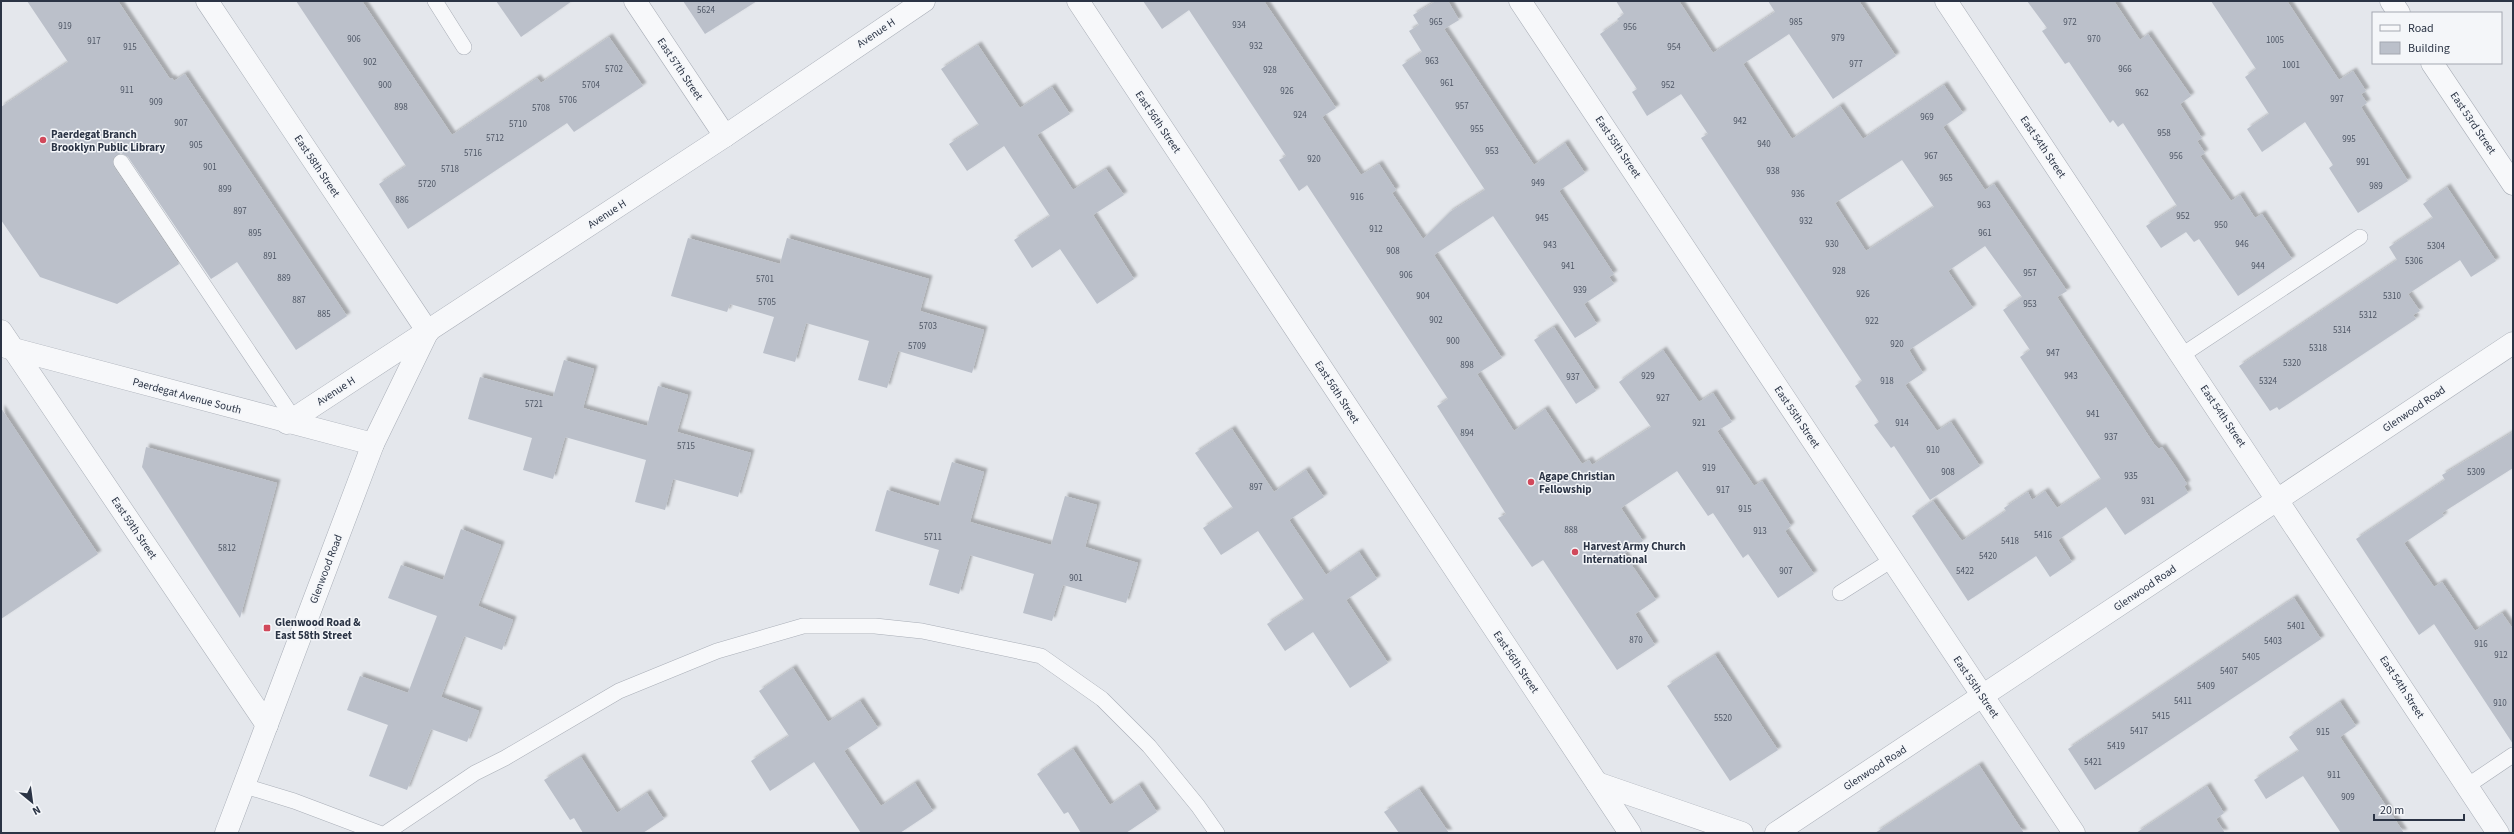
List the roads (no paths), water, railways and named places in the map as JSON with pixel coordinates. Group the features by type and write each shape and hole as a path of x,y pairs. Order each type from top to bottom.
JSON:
{"street":[{"name":"East 58th Street","path":"207,1 428,332"},
{"name":"East 57th Street","path":"635,1 725,136"},
{"name":"Avenue H","path":"290,421 725,136 924,1"},
{"name":"East 56th Street","path":"1078,1 1630,833"},
{"name":"East 55th Street","path":"1520,1 2074,833"},
{"name":"East 54th Street","path":"1946,1 2279,500 2498,833"},
{"path":"2391,1 2398,12"},
{"name":"East 53rd Street","path":"2433,64 2513,184"},
{"name":"East 59th Street","path":"1,331 7,347 267,725"},
{"name":"Glenwood Road","path":"226,833 373,444 428,332"},
{"name":"Glenwood Road","path":"1776,833 2513,343"},
{"name":"Paerdegat Avenue South","path":"7,347 373,444"},
{"path":"1597,783 1742,833"}],"lane":[{"path":"435,1 464,47"},
{"path":"121,162 290,421"},
{"path":"2182,355 2360,237"},
{"path":"1840,593 1892,560"},
{"path":"386,833 475,773 505,758 619,691 688,661 802,626 875,626 922,631 1041,656 1102,699 1149,746 1198,806 1217,833"},
{"path":"2467,786 2513,755"},
{"path":"245,786 294,801 379,833"}],"place":[{"name":"Paerdegat Branch Brooklyn Public Library","path":"43,140"},
{"name":"Agape Christian Fellowship","path":"1531,482"},
{"name":"Harvest Army Church International","path":"1575,552"},
{"name":"Glenwood Road & East 58th Street","path":"267,628"}]}
